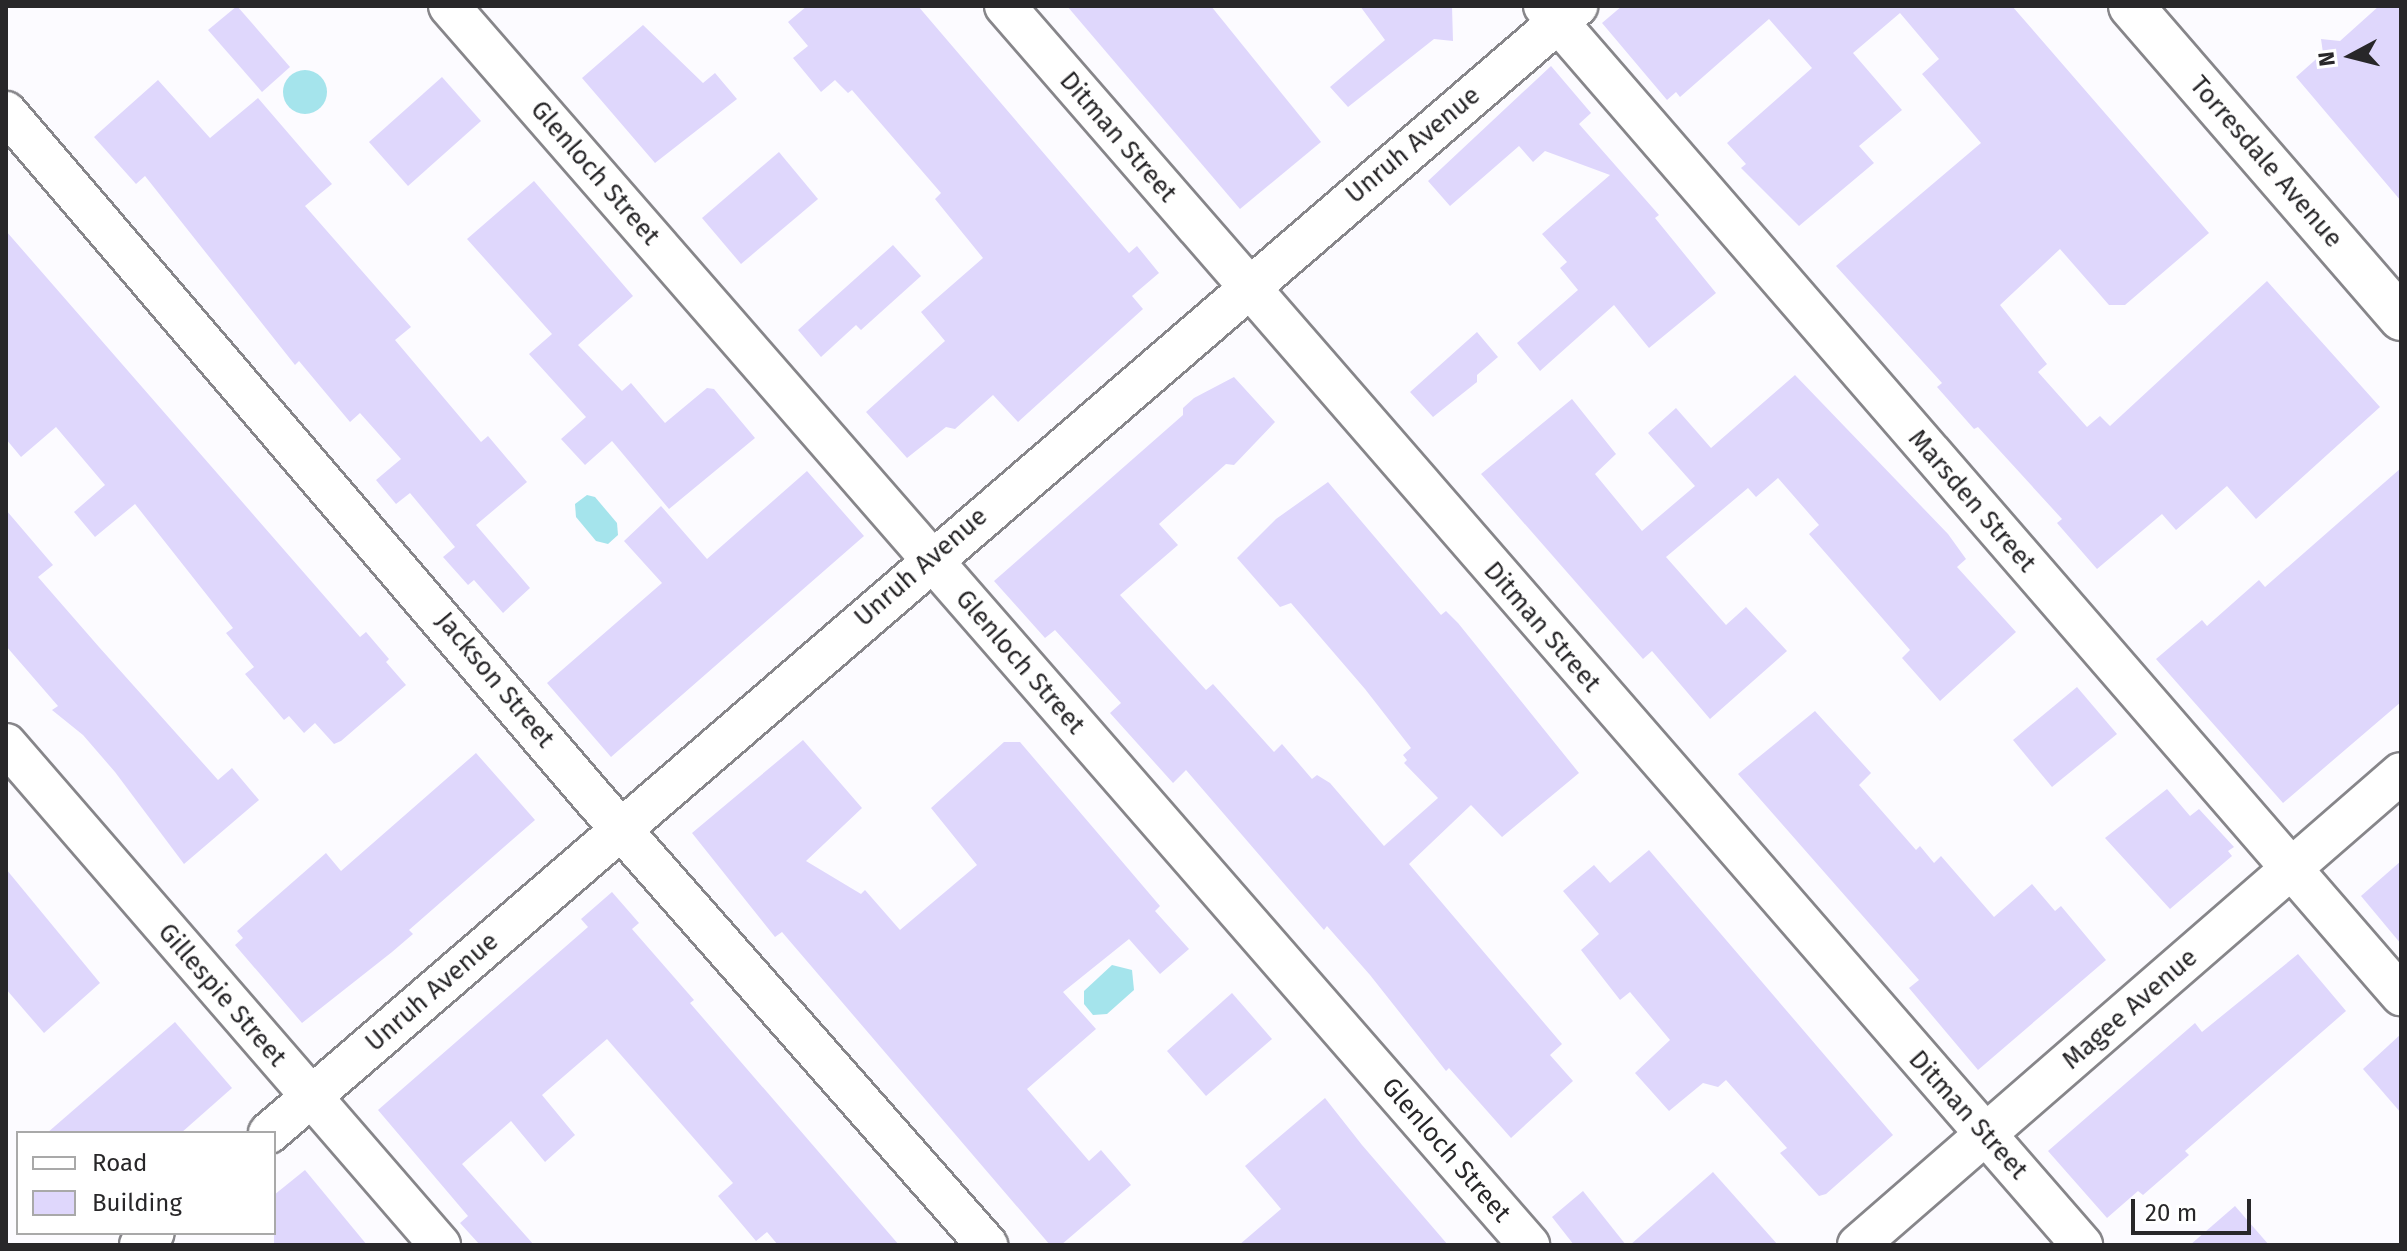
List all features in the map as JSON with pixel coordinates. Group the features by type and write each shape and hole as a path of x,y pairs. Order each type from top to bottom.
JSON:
{"street":[{"name":"Glenloch Street","path":"449,6 1529,1245"},
{"name":"Ditman Street","path":"1005,6 2082,1245"},
{"name":"Torresdale Avenue","path":"2131,6 2401,318"},
{"name":"Unruh Avenue","path":"271,1131 1247,287 1559,12"},
{"name":"Marsden Street","path":"1559,12 2290,870 2401,995"},
{"name":"Jackson Street","path":"6,112 987,1245"},
{"name":"Gillespie Street","path":"6,744 440,1245"},
{"name":"Magee Avenue","path":"1858,1245 2401,773"}],"water":[{"path":"305,70 321,76 327,92 321,108 305,114 289,108 283,92 289,76"},
{"path":"587,495 595,497 617,523 618,535 608,544 596,541 576,517 575,504"},
{"path":"1112,965 1132,970 1134,990 1107,1014 1093,1015 1084,1004 1084,991"}],"building":[{"path":"237,6 290,67 262,92 208,30"},
{"path":"807,6 918,6 1129,253 1137,246 1159,273 1132,296 1143,309 1018,422 993,395 955,429 946,427 907,458 866,412 945,341 921,312 983,258 935,199 941,193 852,90 848,93 835,80 821,92 793,58 808,46 788,22"},
{"path":"1067,6 1211,6 1321,142 1240,209"},
{"path":"1360,6 1452,6 1453,41 1434,39 1348,107 1330,87 1385,40"},
{"path":"1622,6 2012,6 2209,233 2125,305 2109,305 2060,249 2000,305 2047,364 2038,372 2087,427 2100,416 2110,426 2267,281 2380,407 2256,519 2227,486 2176,530 2162,514 2097,569 2057,523 2062,519 1978,427 1974,429 1937,387 1942,383 1836,266 1981,143 1922,74 1939,59 1900,13 1853,53 1902,110 1859,146 1874,163 1799,226 1741,168 1746,164 1727,143 1812,68 1769,19 1680,97 1676,92 1667,100 1602,23"},
{"path":"2379,6 2401,6 2401,201 2296,77 2323,53 2321,39 2340,41"},
{"path":"643,25 703,83 715,73 737,99 655,163 582,78"},
{"path":"1551,66 1591,113 1579,124 1659,215 1655,218 1716,293 1649,348 1614,305 1540,371 1517,343 1578,290 1560,268 1567,262 1542,234 1610,175 1545,151 1533,162 1519,146 1450,206 1428,181"},
{"path":"442,77 481,121 408,186 369,142"},
{"path":"158,80 210,138 258,98 332,184 305,206 411,327 395,340 481,442 488,436 527,482 476,525 530,588 503,613 474,580 468,585 443,557 455,547 410,493 396,504 376,480 401,459 360,413 350,422 299,361 295,365 145,176 136,184 94,137"},
{"path":"779,152 818,199 741,264 702,218"},
{"path":"534,181 633,296 578,345 622,391 631,383 665,423 707,388 714,389 755,438 669,509 612,441 585,465 561,439 586,417 529,354 552,334 467,239"},
{"path":"6,231 360,637 366,632 389,659 386,662 406,685 341,741 334,744 315,723 304,733 289,716 284,720 245,674 254,667 226,633 233,628 135,504 95,537 74,512 105,485 56,427 21,457 6,439"},
{"path":"893,245 921,276 861,330 856,325 821,357 798,330"},
{"path":"1477,332 1498,357 1477,375 1477,382 1433,417 1410,392"},
{"path":"1795,375 1948,534 1966,559 1957,567 2016,632 1940,701 1902,658 1910,650 1809,534 1819,525 1778,478 1756,497 1748,488 1666,557 1726,625 1746,607 1787,651 1710,719 1652,651 1643,659 1481,474 1572,399 1616,454 1595,474 1642,531 1695,486 1648,433 1676,408 1711,448"},
{"path":"1234,377 1275,422 1234,465 1226,464 1159,524 1178,545 1120,595 1206,690 1213,684 1274,752 1282,744 1312,779 1317,775 1330,783 1384,846 1438,798 1404,763 1407,760 1403,755 1411,748 1365,689 1291,603 1280,607 1237,558 1276,519 1328,482 1441,615 1446,611 1458,623 1579,773 1502,837 1471,805 1409,864 1562,1044 1550,1055 1573,1081 1511,1138 1449,1068 1446,1071 1370,975 1327,926 1324,930 1186,770 1173,783 1110,713 1121,703 1055,630 1045,638 994,581 1183,415 1183,408 1194,398"},
{"path":"2401,468 2401,702 2283,803 2156,659 2202,620 2207,626 2259,580 2265,587"},
{"path":"807,471 864,536 611,757 547,683 662,583 624,541 661,506 707,559"},
{"path":"6,510 53,565 38,577 99,647 218,780 232,768 259,800 184,864 115,772 83,735 52,710 58,706 6,646"},
{"path":"2077,687 2117,734 2052,787 2013,740"},
{"path":"1815,711 1871,773 1859,785 1916,850 1920,846 1934,863 1941,856 1994,917 2032,884 2055,911 2061,906 2106,960 1978,1070 1909,988 1919,980 1738,774"},
{"path":"803,740 862,808 806,861 861,894 865,890 900,930 977,865 931,808 1004,742 1020,742 1160,906 1155,911 1189,949 1160,974 1129,939 1063,992 1096,1029 1027,1089 1089,1161 1101,1150 1131,1185 1061,1245 1050,1245 782,932 775,937 692,833"},
{"path":"476,753 535,820 409,930 413,934 302,1023 235,945 243,938 237,931 326,853 341,871"},
{"path":"2167,789 2190,816 2199,809 2234,847 2228,851 2232,856 2170,909 2105,838"},
{"path":"1649,850 1893,1135 1826,1194 1819,1196 1780,1153 1787,1148 1726,1080 1718,1087 1703,1083 1669,1111 1635,1073 1670,1040 1630,992 1620,1000 1581,950 1599,934 1563,891 1594,865 1610,883"},
{"path":"2401,861 2401,944 2361,896"},
{"path":"6,869 100,983 44,1033 6,989"},
{"path":"612,892 639,923 632,929 694,1000 690,1003 899,1245 778,1245 767,1232 756,1241 718,1196 733,1183 607,1039 542,1095 575,1135 545,1162 511,1121 462,1164 534,1245 480,1245 460,1223 468,1216 378,1110 588,927 581,919"},
{"path":"2298,954 2346,1011 2185,1151 2189,1155 2143,1195 2138,1191 2107,1218 2048,1151 2195,1023 2202,1032"},
{"path":"1232,993 1272,1039 1206,1096 1167,1051"},
{"path":"175,1022 232,1088 183,1131 49,1131"},
{"path":"2401,1034 2401,1113 2363,1069"},
{"path":"1325,1098 1448,1245 1239,1245 1281,1209 1245,1166"},
{"path":"305,1170 367,1245 274,1245 276,1193"},
{"path":"1713,1172 1778,1245 1630,1245"},
{"path":"1583,1191 1626,1245 1574,1245 1552,1217"},
{"path":"2235,1206 2269,1245 2190,1245"}]}
